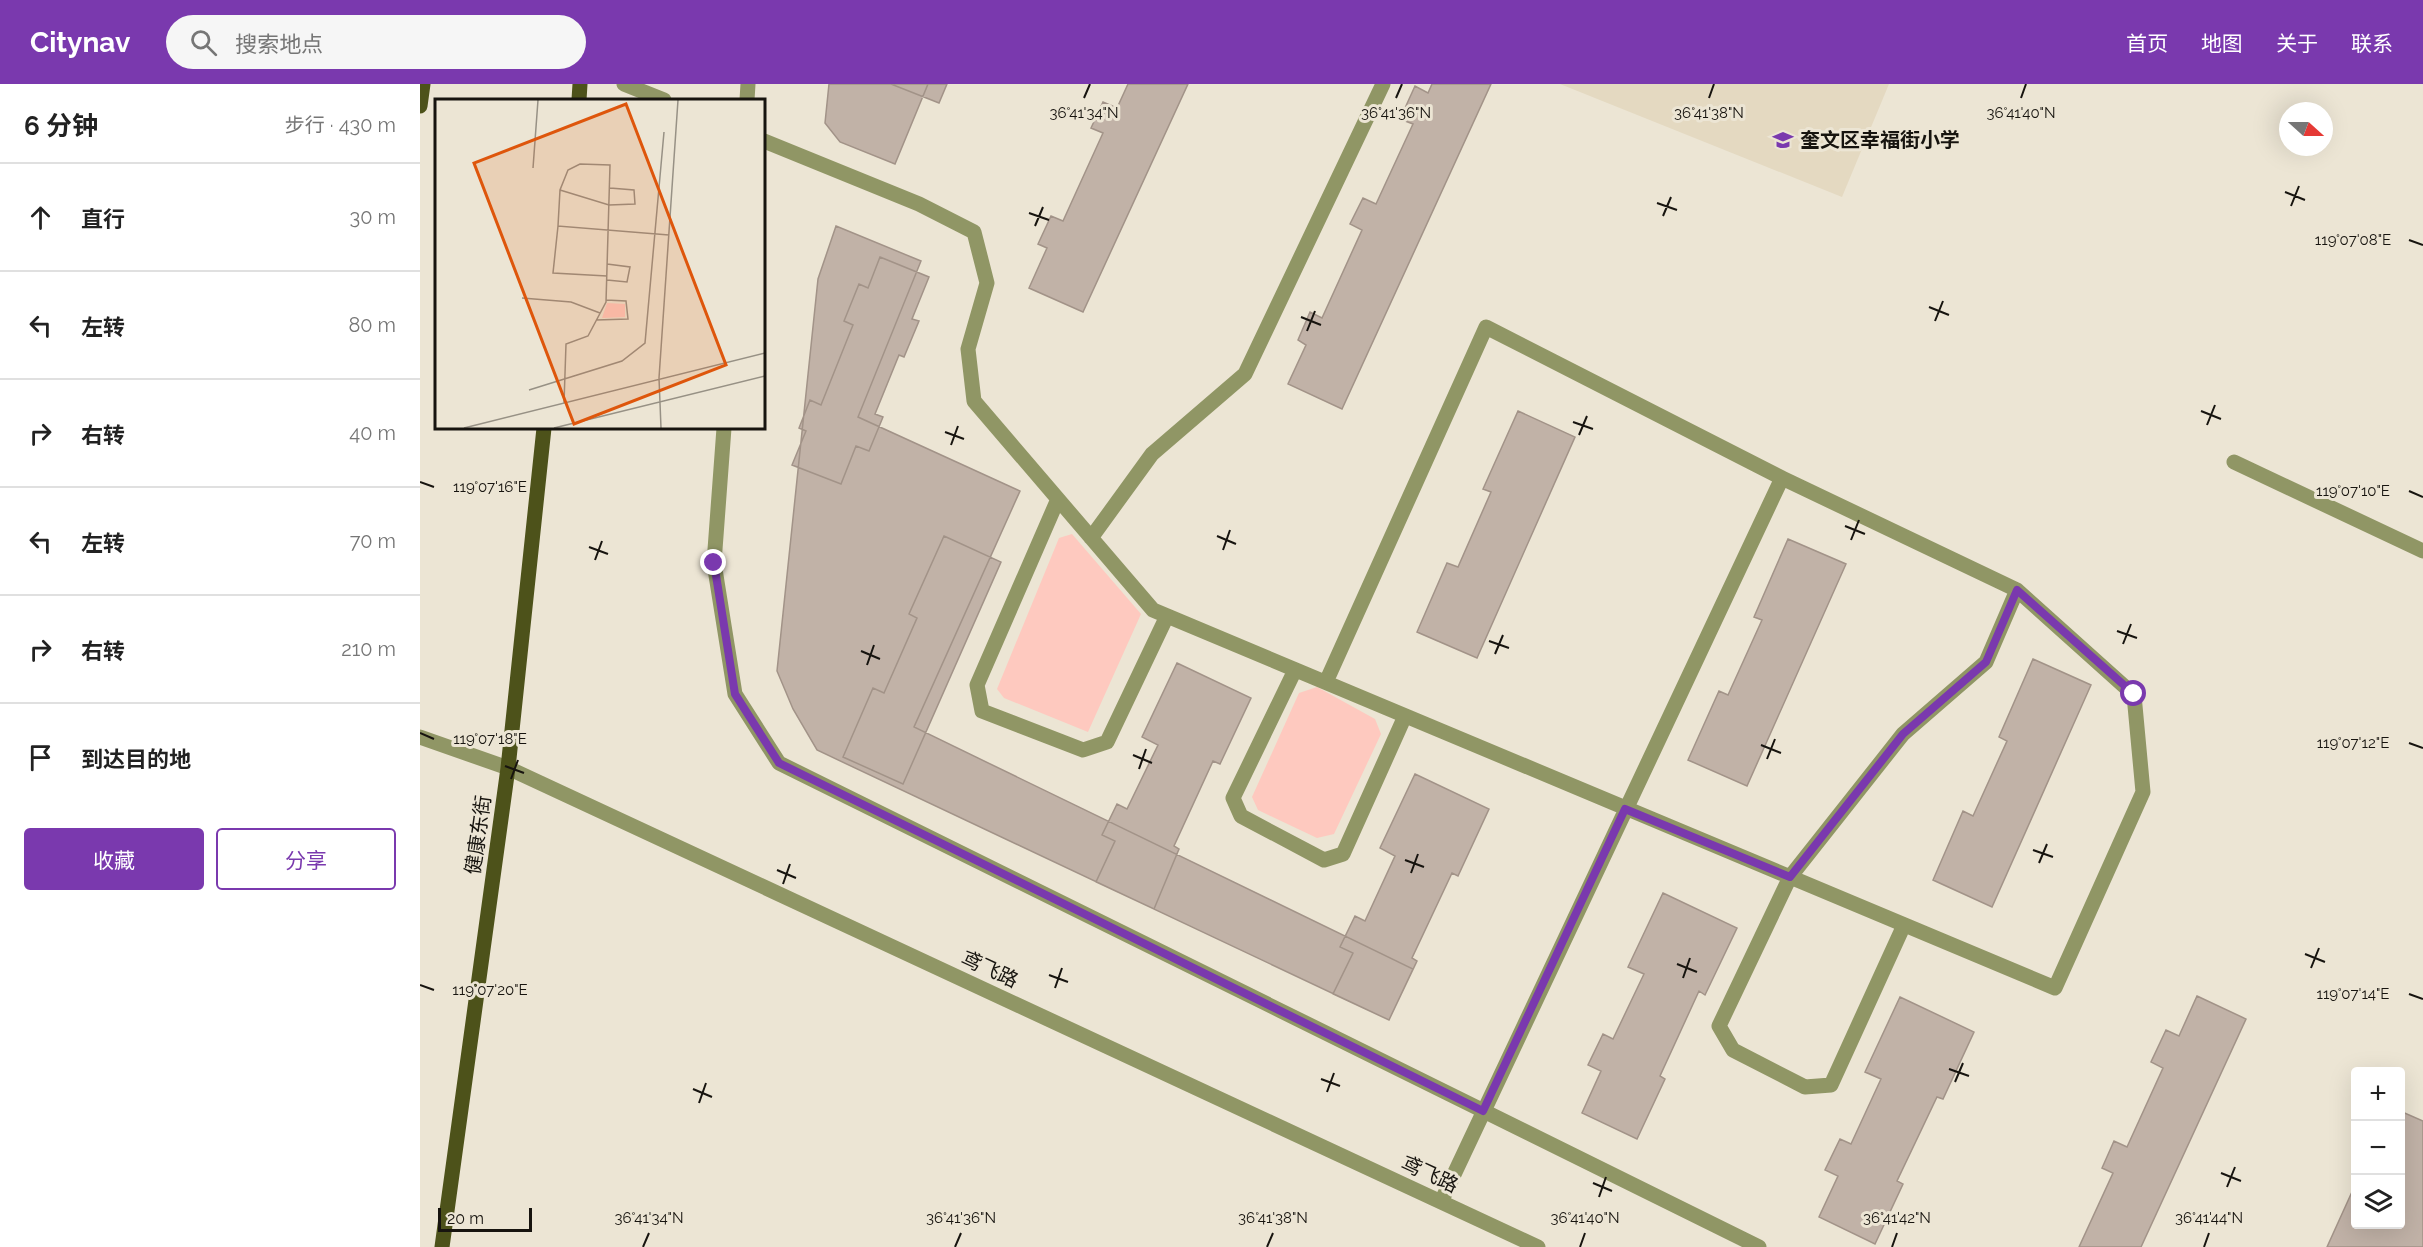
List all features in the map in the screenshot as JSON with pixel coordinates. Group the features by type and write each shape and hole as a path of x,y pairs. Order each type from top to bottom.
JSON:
{"main road":[{"path":"420,106 423,84"},
{"path":"579,99 580,84"},
{"name":"健康东街","path":"442,1247 508,768 544,429"}],"street":[{"path":"624,84 662,99"},
{"path":"747,99 748,84"},
{"path":"1091,537 1152,454 1245,374 1383,84"},
{"path":"765,141 919,204 974,232 987,283 968,349 974,401 1153,610 2055,988 2143,792 2134,694 2017,590 1782,478 1486,327 1326,682"},
{"path":"724,429 714,563 731,670 735,694 779,763 1759,1247"},
{"path":"2234,462 2423,551"},
{"path":"1441,1202 1782,478"},
{"path":"1058,499 977,685 982,711 1083,750 1107,742 1167,616"},
{"path":"1904,925 1831,1084 1805,1088 1733,1050 1719,1026 1790,877 1903,734 1986,662 2017,590"},
{"path":"1295,670 1233,798 1241,816 1324,860 1343,854 1405,716"},
{"name":"鸢飞路","path":"420,737 508,768 1538,1247"}],"shaded area":[{"name":"奎文区幸福街小学","path":"1560,84 1889,84 1842,197"},
{"path":"1072,534 1141,614 1088,732 1004,698 997,689 1059,538"},
{"path":"1317,687 1375,719 1381,734 1334,834 1317,838 1258,810 1252,797 1299,693"}],"building":[{"path":"829,84 928,84 895,164 840,142 825,123"},
{"path":"891,84 947,84 939,103"},
{"path":"1128,84 1188,84 1083,312 1029,288 1047,248 1038,244 1051,216 1063,221 1103,133 1091,128 1103,102 1117,108"},
{"path":"1432,84 1491,84 1342,409 1288,384 1306,345 1298,340 1310,312 1322,318 1362,230 1350,224 1363,198 1376,204 1413,124 1400,119 1415,86 1428,93"},
{"path":"836,226 921,261 858,417 1020,491 914,727 1413,969 1389,1020 817,750 793,709 777,671 818,279"},
{"path":"880,257 929,277 912,319 919,321 904,357 899,355 875,414 883,417 869,451 856,446 841,484 792,465 806,431 799,428 810,400 821,405 853,325 844,321 859,284 868,288"},
{"path":"1518,411 1575,437 1477,658 1417,632 1447,563 1458,567 1491,492 1483,489"},
{"path":"944,536 1001,562 903,784 843,757 873,688 884,693 917,618 909,614"},
{"path":"1788,539 1846,564 1747,786 1688,760 1719,691 1728,695 1762,620 1754,617"},
{"path":"2033,659 2091,685 1992,907 1933,880 1963,811 1973,816 2007,741 1999,737"},
{"path":"1177,663 1251,698 1220,764 1213,761 1174,846 1179,849 1154,909 1096,882 1115,841 1102,835 1117,804 1127,809 1158,745 1142,737"},
{"path":"1415,774 1489,809 1458,876 1452,873 1412,958 1417,961 1389,1020 1333,994 1353,953 1340,947 1355,916 1365,921 1395,856 1380,848"},
{"path":"1663,893 1737,928 1705,995 1699,991 1660,1076 1665,1079 1637,1139 1582,1113 1601,1071 1588,1065 1603,1034 1613,1039 1644,974 1628,967"},
{"path":"2197,996 2246,1019 2141,1247 2079,1247 2113,1173 2102,1168 2114,1141 2127,1147 2163,1068 2151,1062 2166,1030 2179,1036"},
{"path":"1900,997 1974,1032 1943,1099 1937,1097 1897,1181 1903,1184 1875,1244 1819,1217 1838,1176 1825,1170 1840,1139 1851,1144 1881,1079 1865,1072"},
{"path":"2405,1113 2423,1121 2423,1247 2327,1247 2351,1194 2351,1229 2405,1229"}],"place":[{"name":"奎文区幸福街小学","path":"1783,140"}],"route":[{"path":"714,563 735,694 779,763 1483,1111 1625,809 1790,877 1903,734 1986,662 2017,590 2134,694"}]}
